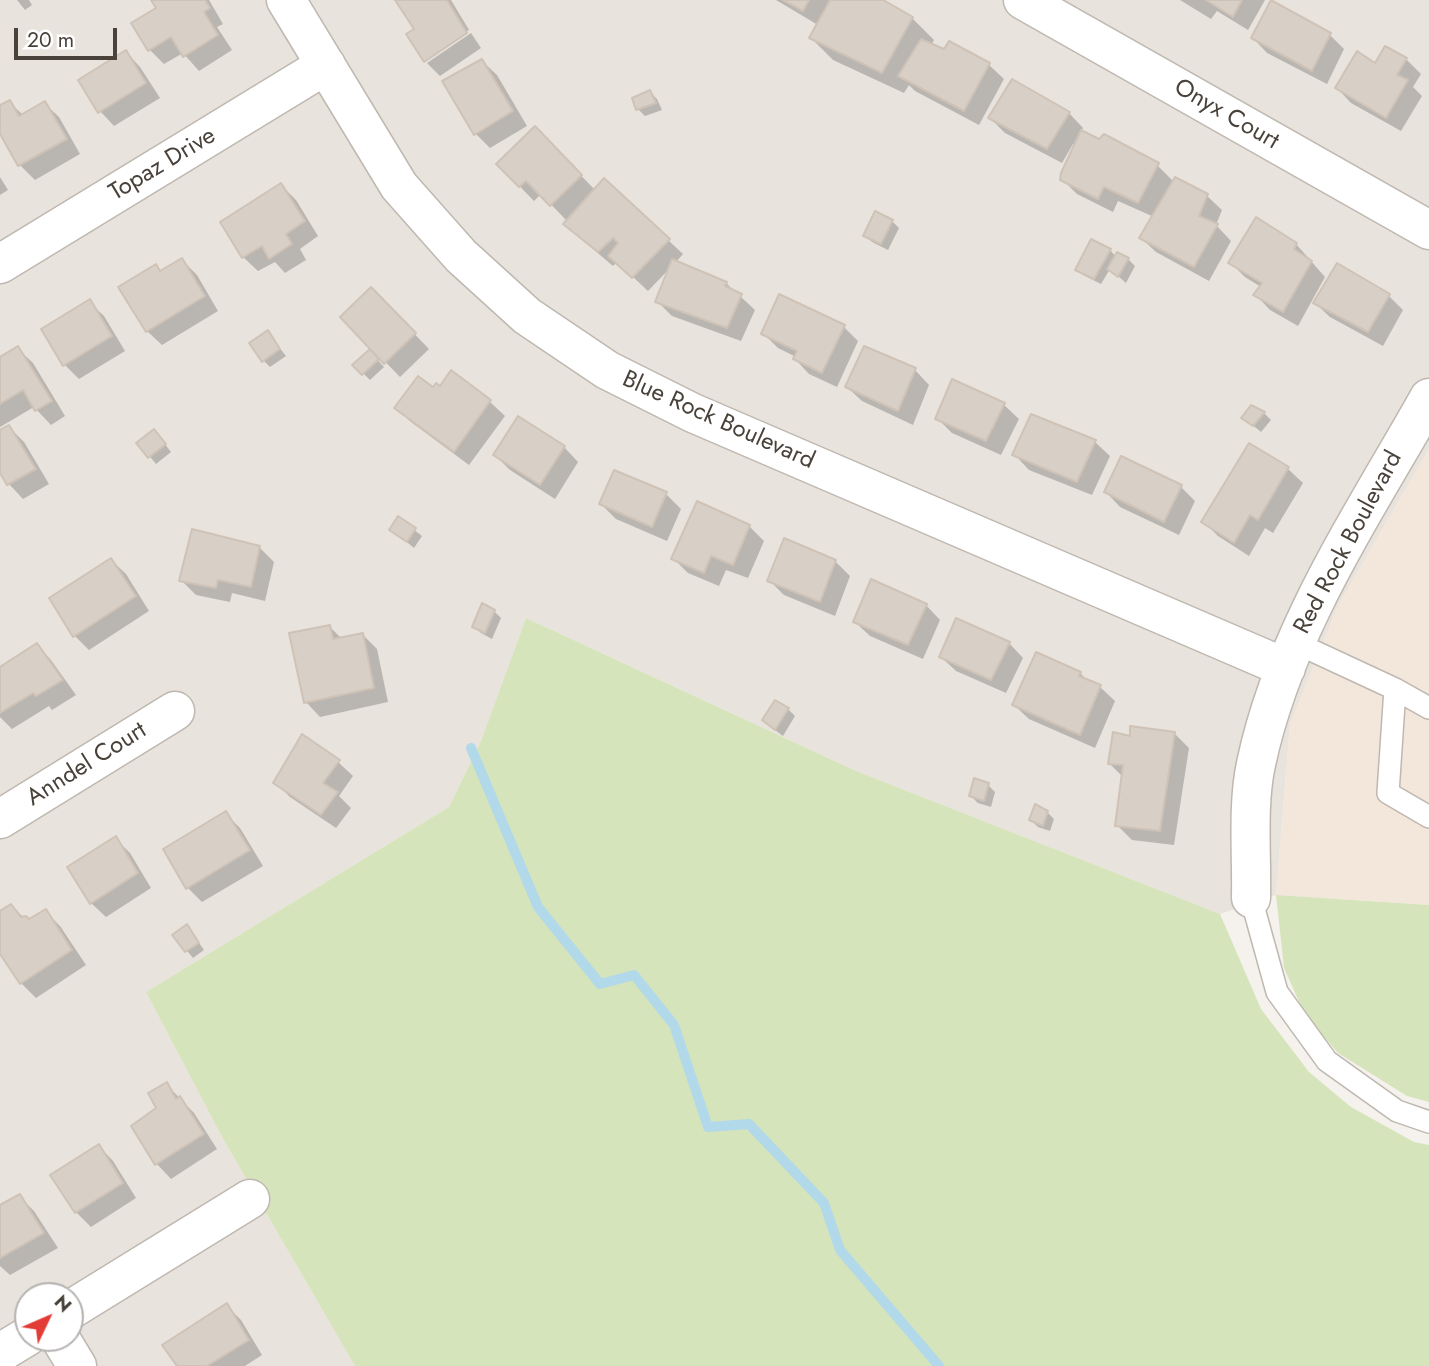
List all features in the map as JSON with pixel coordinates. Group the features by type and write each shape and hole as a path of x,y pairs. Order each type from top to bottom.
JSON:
{"street":[{"name":"Blue Rock Boulevard","path":"286,0 399,187 461,256 527,316 607,370 693,413 1291,655"},
{"name":"Onyx Court","path":"1023,0 1429,230"},
{"name":"Topaz Drive","path":"0,264 326,65"},
{"name":"Red Rock Boulevard","path":"1251,898 1255,767 1291,655 1316,596 1429,398"},
{"name":"Anndel Court","path":"0,819 175,711"},
{"path":"84,1301 250,1199"}],"lane":[{"path":"1291,655 1395,689 1429,708"},
{"path":"1395,689 1388,793 1429,817"},
{"path":"1251,898 1277,992 1327,1061 1397,1111 1429,1122"}],"shaded area":[{"path":"0,0 1429,0 1429,449 1338,606 1290,724 1276,895 1220,914 856,771 526,618 481,741 449,807 146,992 222,1137 355,1366 0,1366"},
{"path":"1429,449 1429,905 1276,895 1290,724 1338,606"}],"green space":[{"path":"526,618 856,771 1220,914 1261,1009 1309,1072 1351,1107 1414,1142 1429,1145 1429,1366 355,1366 222,1137 146,992 449,807 481,741"},
{"path":"1276,895 1429,905 1429,1102 1407,1096 1338,1053 1305,1015 1284,968"}],"building":[{"path":"151,0 205,0 210,8 204,12 218,35 183,57 171,37 148,51 131,23 156,8"},
{"path":"395,0 447,0 467,33 424,62 406,34 414,29"},
{"path":"783,0 809,0 803,11"},
{"path":"830,0 883,0 913,17 882,73 809,38"},
{"path":"1206,0 1242,0 1233,17"},
{"path":"1271,0 1331,33 1312,71 1251,38"},
{"path":"921,39 944,49 949,41 990,63 964,111 898,76"},
{"path":"1385,46 1407,58 1397,75 1408,80 1386,118 1335,88 1357,51 1375,63"},
{"path":"126,50 146,83 98,113 78,80"},
{"path":"482,59 513,111 474,135 442,81"},
{"path":"1012,79 1070,112 1047,149 988,118"},
{"path":"650,90 656,103 636,110 632,98"},
{"path":"10,100 19,116 45,101 67,139 18,166 0,134 0,105"},
{"path":"535,126 582,175 550,206 526,181 519,187 496,164"},
{"path":"1081,130 1099,139 1104,134 1159,163 1138,203 1104,187 1098,199 1060,180"},
{"path":"1175,177 1208,194 1199,216 1218,224 1194,267 1139,238"},
{"path":"604,178 670,239 632,278 608,256 618,243 613,238 598,252 563,224"},
{"path":"281,183 305,221 286,234 292,244 269,259 262,246 242,258 220,222"},
{"path":"875,211 893,220 881,244 863,236"},
{"path":"1256,217 1297,243 1294,249 1312,261 1283,312 1253,295 1262,283 1228,263"},
{"path":"1091,239 1111,249 1094,279 1075,270"},
{"path":"1117,252 1129,258 1118,277 1107,269"},
{"path":"182,258 205,296 146,332 118,287 156,264 160,271"},
{"path":"672,259 727,282 725,286 742,294 727,328 655,302"},
{"path":"1337,263 1390,294 1368,332 1313,303"},
{"path":"371,287 416,333 384,364 340,317"},
{"path":"779,294 845,325 822,373 793,359 797,351 761,334"},
{"path":"90,299 112,336 63,366 41,329"},
{"path":"268,330 280,349 262,362 249,343"},
{"path":"18,346 52,401 35,411 23,390 0,404 0,357"},
{"path":"864,346 916,368 898,411 845,387"},
{"path":"370,349 379,359 362,375 352,365"},
{"path":"451,370 491,400 454,452 394,408 418,376 433,387 436,383 440,386"},
{"path":"952,379 1005,403 986,441 935,419"},
{"path":"1251,405 1265,412 1253,426 1241,418"},
{"path":"1031,414 1096,440 1077,482 1012,455"},
{"path":"518,416 565,446 540,485 493,455"},
{"path":"9,425 36,469 7,485 0,473 0,430"},
{"path":"154,429 166,444 148,458 136,443"},
{"path":"1249,443 1289,467 1258,520 1250,515 1234,543 1201,522"},
{"path":"1121,456 1182,485 1164,522 1104,492"},
{"path":"614,470 667,492 652,527 599,504"},
{"path":"697,501 750,525 733,565 711,556 704,573 671,559"},
{"path":"398,516 416,528 407,542 389,530"},
{"path":"192,529 260,546 251,587 218,580 216,588 179,581"},
{"path":"784,538 836,560 820,602 767,581"},
{"path":"111,558 136,596 73,637 49,598"},
{"path":"871,579 927,604 908,645 853,622"},
{"path":"482,603 495,610 485,633 472,627"},
{"path":"956,618 1010,642 991,680 939,657"},
{"path":"330,625 333,639 363,633 374,688 304,703 289,633"},
{"path":"37,643 63,680 36,696 33,693 0,713 0,667"},
{"path":"1036,652 1081,672 1079,676 1101,685 1080,735 1012,705"},
{"path":"775,700 789,708 775,730 762,720"},
{"path":"1130,726 1175,732 1160,831 1115,826 1123,765 1108,764 1113,732 1130,736"},
{"path":"302,734 340,760 323,783 338,792 321,815 273,783"},
{"path":"974,778 989,783 984,801 969,796"},
{"path":"1035,804 1048,811 1043,826 1029,820"},
{"path":"226,811 250,850 186,889 163,849"},
{"path":"116,836 138,873 90,904 67,867"},
{"path":"11,904 21,917 26,916 29,919 46,909 72,950 20,984 0,954 0,911"},
{"path":"187,924 199,943 185,952 172,935"},
{"path":"167,1082 176,1099 180,1096 204,1134 155,1165 131,1126 156,1108 148,1093"},
{"path":"99,1144 123,1183 75,1213 50,1175"},
{"path":"20,1194 44,1233 0,1258 0,1205"},
{"path":"227,1303 249,1340 207,1366 177,1366 162,1345"}],"waterway":[{"path":"471,748 538,907 600,984 634,975 674,1025 708,1127 749,1124 824,1203 840,1250 939,1366"}]}
